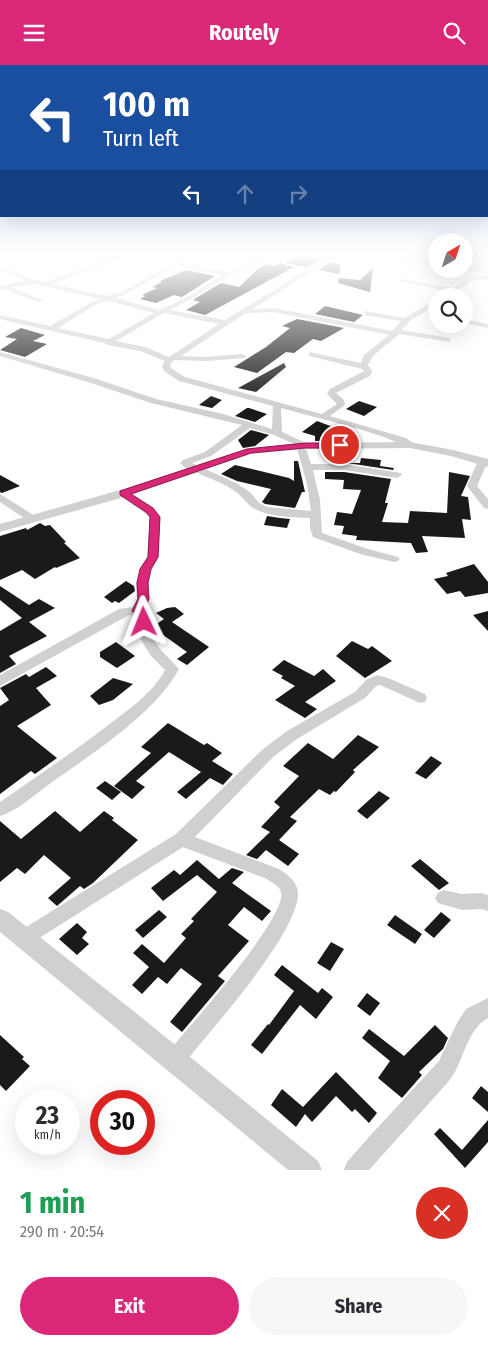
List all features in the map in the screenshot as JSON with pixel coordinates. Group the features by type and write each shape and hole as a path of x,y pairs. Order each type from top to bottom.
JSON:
{"street":[{"path":"50,329 90,306"},
{"path":"135,306 161,312 228,323"},
{"path":"108,343 174,306"},
{"path":"254,306 170,359 166,365 167,369 175,376 395,436 410,445"},
{"path":"323,417 340,405 340,402 331,394 333,391 367,374 368,371 364,361 367,357 382,346 406,320 428,309"},
{"path":"246,311 274,310 447,340"},
{"path":"368,313 406,320"},
{"path":"0,316 108,343 142,349 170,359 207,359 242,356"},
{"path":"473,323 488,326"},
{"path":"0,354 168,405 220,416 277,433 302,446 312,484 315,531 321,538 364,552 394,559"},
{"path":"312,354 365,367"},
{"path":"277,405 277,433"},
{"path":"248,425 208,454 185,463 194,469 229,483 245,493 252,503 258,507 315,515"},
{"path":"0,528 124,493 250,451 302,446 410,445 453,453 485,462 472,486 488,506"},
{"path":"307,467 344,467 397,475"},
{"path":"124,493 149,510 155,517 153,557 146,569 142,583 143,599 138,611"},
{"path":"0,497 31,518"},
{"path":"0,681 123,612 138,611 143,615 142,632 156,653 172,669 169,678 137,709 72,759 0,810"},
{"path":"24,938 182,839 268,753 292,735 360,695 371,683 383,681 420,698"},
{"path":"175,1059 264,949 287,911 290,893 284,881 273,873 182,839"},
{"path":"444,898 462,902 481,901 488,903"},
{"path":"0,919 175,1059 309,1170"},
{"path":"355,1170 381,1138 449,1064 466,1026 473,1016 480,1010 488,1009"}],"building":[{"path":"194,306 222,306 205,315 186,310"},
{"path":"325,306 363,315 354,322 315,314"},
{"path":"297,319 344,328 321,341 313,339 294,353 286,352 257,373 234,367 266,347 290,328 282,326"},
{"path":"21,328 45,335 33,341 47,344 25,357 0,350 17,339 5,337"},
{"path":"284,363 286,367 256,392 238,388"},
{"path":"211,396 222,400 212,408 199,405"},
{"path":"359,401 377,407 364,416 346,409"},
{"path":"247,408 267,414 255,422 235,416"},
{"path":"317,421 333,427 330,429 340,432 328,441 315,441 315,436 302,432"},
{"path":"251,430 269,435 255,446 243,448 238,440"},
{"path":"361,458 381,460 380,466 394,468 393,470 347,463 360,463"},
{"path":"294,461 298,461 305,492 302,492 295,508 265,504 262,502 271,489 237,481 221,474 235,465 289,478 294,481"},
{"path":"325,472 344,472 391,479 385,503 388,503 382,522 408,523 410,511 447,513 449,472 470,476 461,496 468,497 471,520 462,519 465,538 422,536 428,552 416,553 411,543 356,540 357,536 342,534 344,526 334,525 337,512 352,514 361,490 343,489 344,480 325,479"},
{"path":"0,475 20,486 2,493 0,492"},
{"path":"267,516 290,519 287,528 264,525"},
{"path":"40,523 45,526 50,525 66,542 64,543 80,558 55,567 35,579 22,570 0,580 0,536 26,528 27,530"},
{"path":"474,564 488,582 488,593 465,597 460,591 447,594 434,579 448,576 446,573"},
{"path":"126,581 134,586 135,591 119,603 115,601 112,603 104,597"},
{"path":"0,586 29,605 39,599 55,608 29,622 47,636 9,656 16,664 0,673 0,631 22,618 0,600"},
{"path":"175,607 184,614 172,622 209,647 187,665 177,659 187,652 152,627 164,619 156,613"},
{"path":"488,611 488,631 473,615"},
{"path":"352,641 368,649 372,646 392,661 365,678 336,656"},
{"path":"116,642 135,656 117,668 100,657 100,652"},
{"path":"284,660 314,676 323,669 336,681 305,702 317,709 305,718 275,700 295,686 272,670"},
{"path":"46,667 57,676 36,688 51,705 17,726 57,758 35,774 31,771 0,794 0,706 9,700 0,688 26,674 29,677"},
{"path":"113,678 133,684 113,700 99,705 90,696"},
{"path":"168,723 204,745 207,743 222,753 212,761 233,774 223,785 210,778 186,799 177,792 201,772 169,752 136,781 145,787 132,799 114,786 151,753 141,747"},
{"path":"358,735 379,747 353,770 355,772 336,792 334,791 330,795 319,789 290,817 297,821 279,840 299,854 288,866 266,850 257,859 246,855 270,832 261,827 280,807 274,802 299,776 283,766 308,743 333,759"},
{"path":"431,756 442,763 426,779 415,773"},
{"path":"105,781 121,792 112,800 96,788"},
{"path":"379,791 390,798 367,819 357,811"},
{"path":"55,811 80,832 104,811 114,818 112,820 138,840 93,883 84,889 80,886 57,906 48,898 71,878 44,855 25,874 17,868 0,882 0,821 21,839"},
{"path":"420,859 449,883 439,890 411,866"},
{"path":"197,860 219,879 232,868 244,872 232,883 271,911 262,921 244,907 228,925 249,941 218,976 225,981 182,1032 170,1022 202,984 181,968 167,984 158,977 142,994 132,985 149,967 133,953 142,944 164,963 186,938 181,934 194,921 191,919 217,892 197,875 163,901 151,888 174,870 180,875"},
{"path":"159,910 167,917 143,938 135,930"},
{"path":"441,912 451,920 434,938 424,930"},
{"path":"395,915 422,934 415,944 387,925"},
{"path":"77,923 87,932 82,938 89,944 77,955 59,939"},
{"path":"331,942 344,949 330,971 317,963"},
{"path":"282,965 318,993 322,988 333,997 316,1019 300,1005 262,1054 251,1045 269,1025 294,991 274,975"},
{"path":"367,993 380,1003 370,1016 357,1006"},
{"path":"435,1025 448,1038 443,1049 419,1072 422,1075 402,1098 378,1078 390,1061 362,1038 369,1029 404,1056"},
{"path":"0,1035 24,1057 22,1059 30,1066 6,1091 0,1085"},
{"path":"336,1072 377,1113 369,1123 355,1109 352,1112 336,1096 312,1122 305,1114 296,1127 271,1105 282,1089 303,1107"},
{"path":"481,1086 488,1092 488,1112 472,1098"},
{"path":"488,1120 488,1142 465,1168 434,1134 440,1128 462,1150"}],"route":[{"path":"144,622 143,615 138,611 143,599 142,583 146,569 153,557 155,517 154,513 124,493 230,456 250,451 272,448 340,445"}]}
